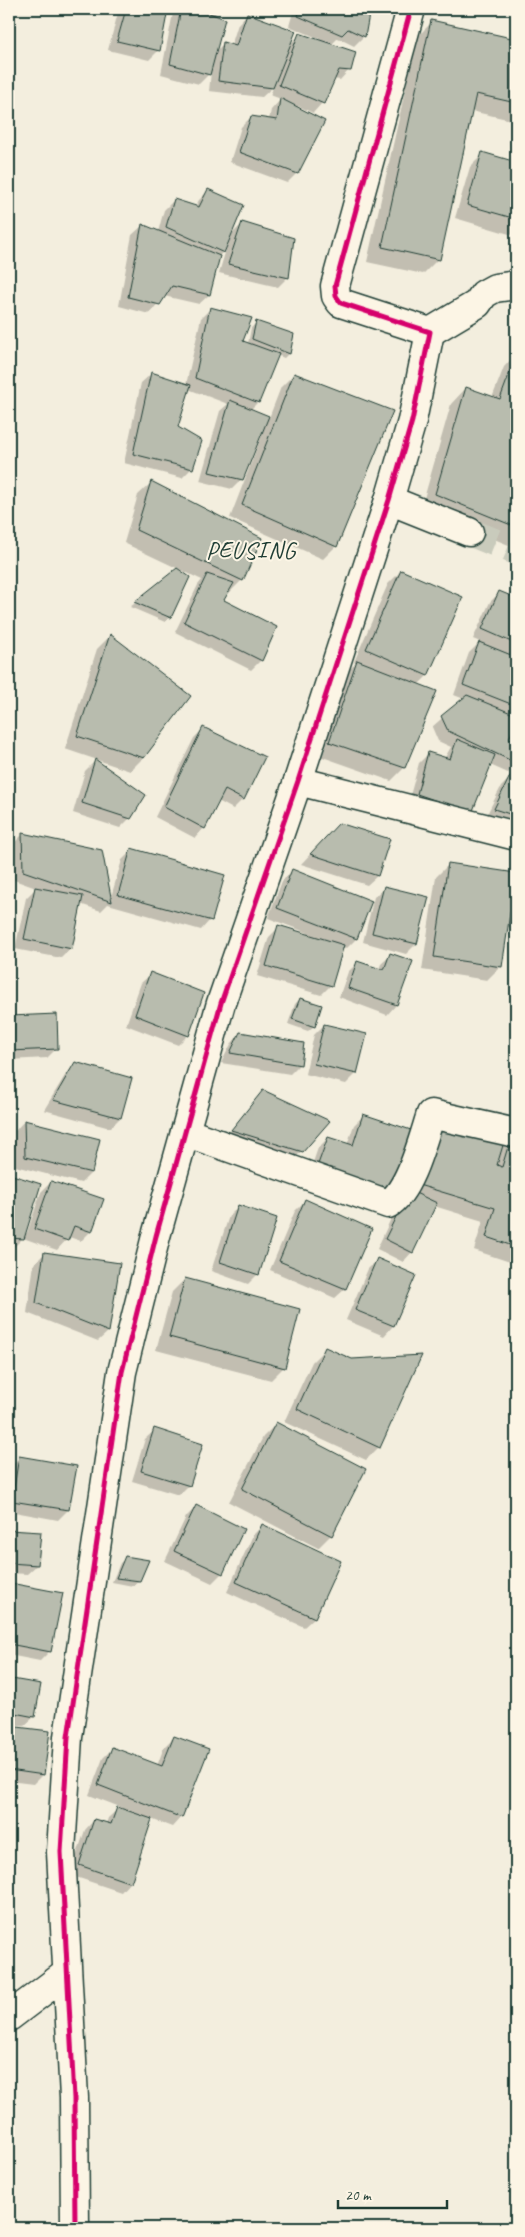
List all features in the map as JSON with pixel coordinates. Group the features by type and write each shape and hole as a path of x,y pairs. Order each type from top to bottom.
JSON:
{"street":[{"path":"411,9 334,286 336,296 341,303 430,332"},
{"path":"75,2228 74,2098 61,1852 68,1737 122,1372 156,1236 222,1003 298,781 389,500 412,421 430,332 477,304 484,294 495,288 516,285"},
{"path":"389,500 469,532"},
{"path":"298,781 516,836"},
{"path":"185,1132 388,1204 396,1199 407,1178 431,1114 516,1133"},
{"path":"9,2017 67,1973"}],"building":[{"path":"126,9 168,9 160,51 117,41"},
{"path":"181,9 199,9 225,19 210,75 170,64"},
{"path":"300,9 370,9 365,37 348,29 342,35 298,16"},
{"path":"247,13 296,31 273,88 218,81 223,42 236,46"},
{"path":"431,20 516,39 516,103 476,94 440,260 382,247"},
{"path":"299,33 356,52 351,71 339,70 324,104 279,85"},
{"path":"280,98 325,121 298,174 239,152 251,116 277,120"},
{"path":"482,152 516,162 516,219 467,205"},
{"path":"208,189 244,205 224,253 166,227 174,199 199,207"},
{"path":"242,222 294,238 289,278 228,264"},
{"path":"142,224 220,256 210,295 172,286 160,305 128,297"},
{"path":"210,307 252,318 243,341 279,354 259,403 195,378"},
{"path":"256,321 294,334 290,354 252,339"},
{"path":"516,356 516,527 435,494 466,387 500,399"},
{"path":"151,372 191,385 178,427 202,441 193,469 133,454"},
{"path":"294,373 393,411 337,547 242,505"},
{"path":"230,400 269,416 243,480 209,472"},
{"path":"151,481 262,538 243,581 136,530"},
{"path":"177,568 190,577 171,618 134,602"},
{"path":"401,570 463,597 428,676 366,649"},
{"path":"207,574 234,583 224,600 277,627 262,661 184,622"},
{"path":"499,591 516,598 516,644 482,629"},
{"path":"110,634 191,696 144,758 77,736"},
{"path":"479,642 516,657 516,706 463,685"},
{"path":"357,660 437,691 405,768 329,742"},
{"path":"467,695 516,715 516,725 509,738 516,741 516,763 448,731 441,716"},
{"path":"203,727 265,757 244,800 225,790 205,829 164,807"},
{"path":"457,739 495,755 472,813 417,794 428,752 450,759"},
{"path":"95,759 146,795 131,819 82,803"},
{"path":"510,776 516,778 516,816 494,809"},
{"path":"339,823 390,839 378,876 310,854"},
{"path":"22,833 102,850 112,902 23,871"},
{"path":"131,848 225,875 212,921 118,895"},
{"path":"448,863 516,873 502,967 434,957"},
{"path":"292,869 372,901 357,939 277,908"},
{"path":"384,886 429,897 417,944 372,933"},
{"path":"35,887 83,896 72,949 24,939"},
{"path":"278,925 344,945 332,986 266,966"},
{"path":"390,953 413,961 397,1005 348,988 357,961 384,970"},
{"path":"150,972 204,993 189,1036 135,1015"},
{"path":"300,998 322,1005 315,1027 292,1019"},
{"path":"57,1014 58,1049 9,1051 9,1016"},
{"path":"324,1024 367,1034 357,1074 314,1064"},
{"path":"240,1032 304,1043 301,1065 230,1053"},
{"path":"75,1062 132,1078 121,1118 53,1100"},
{"path":"263,1090 330,1121 303,1152 231,1130"},
{"path":"363,1114 414,1131 393,1192 317,1167 328,1137 353,1145"},
{"path":"24,1120 100,1139 92,1173 25,1157"},
{"path":"432,1120 504,1142 497,1165 502,1167 512,1133 516,1134 516,1247 486,1237 495,1208 412,1183"},
{"path":"9,1174 41,1184 24,1239 9,1238"},
{"path":"51,1181 104,1199 92,1232 74,1226 68,1241 34,1229"},
{"path":"409,1190 437,1203 413,1253 385,1239"},
{"path":"305,1199 372,1229 346,1289 279,1261"},
{"path":"238,1205 277,1218 259,1275 220,1262"},
{"path":"44,1252 120,1263 109,1332 36,1303"},
{"path":"377,1258 416,1275 394,1326 355,1310"},
{"path":"185,1278 300,1309 285,1368 169,1337"},
{"path":"325,1347 352,1359 422,1355 380,1448 297,1409"},
{"path":"276,1422 366,1469 332,1536 242,1489"},
{"path":"154,1428 203,1444 190,1486 141,1471"},
{"path":"19,1456 77,1466 69,1510 12,1501"},
{"path":"196,1505 244,1529 223,1574 174,1551"},
{"path":"262,1524 341,1561 315,1618 236,1582"},
{"path":"9,1530 41,1532 38,1565 9,1563"},
{"path":"125,1556 149,1560 140,1581 116,1578"},
{"path":"10,1583 63,1593 51,1652 9,1644"},
{"path":"9,1656 12,1679 41,1684 35,1717 9,1712"},
{"path":"9,1726 50,1731 44,1775 9,1770"},
{"path":"174,1736 209,1749 182,1818 98,1785 112,1747 162,1766"},
{"path":"117,1807 152,1819 131,1883 79,1865 94,1819 111,1824"}],"tunnel":[{"path":"469,532 516,551"}],"cycle path":[{"path":"75,2228 74,2098 61,1852 68,1737 122,1372 156,1236 221,1003 298,781 389,500 412,421 430,332 341,303 336,296 335,286 411,9"}],"district":[{"name":"PEUSING","path":"251,550"}]}
